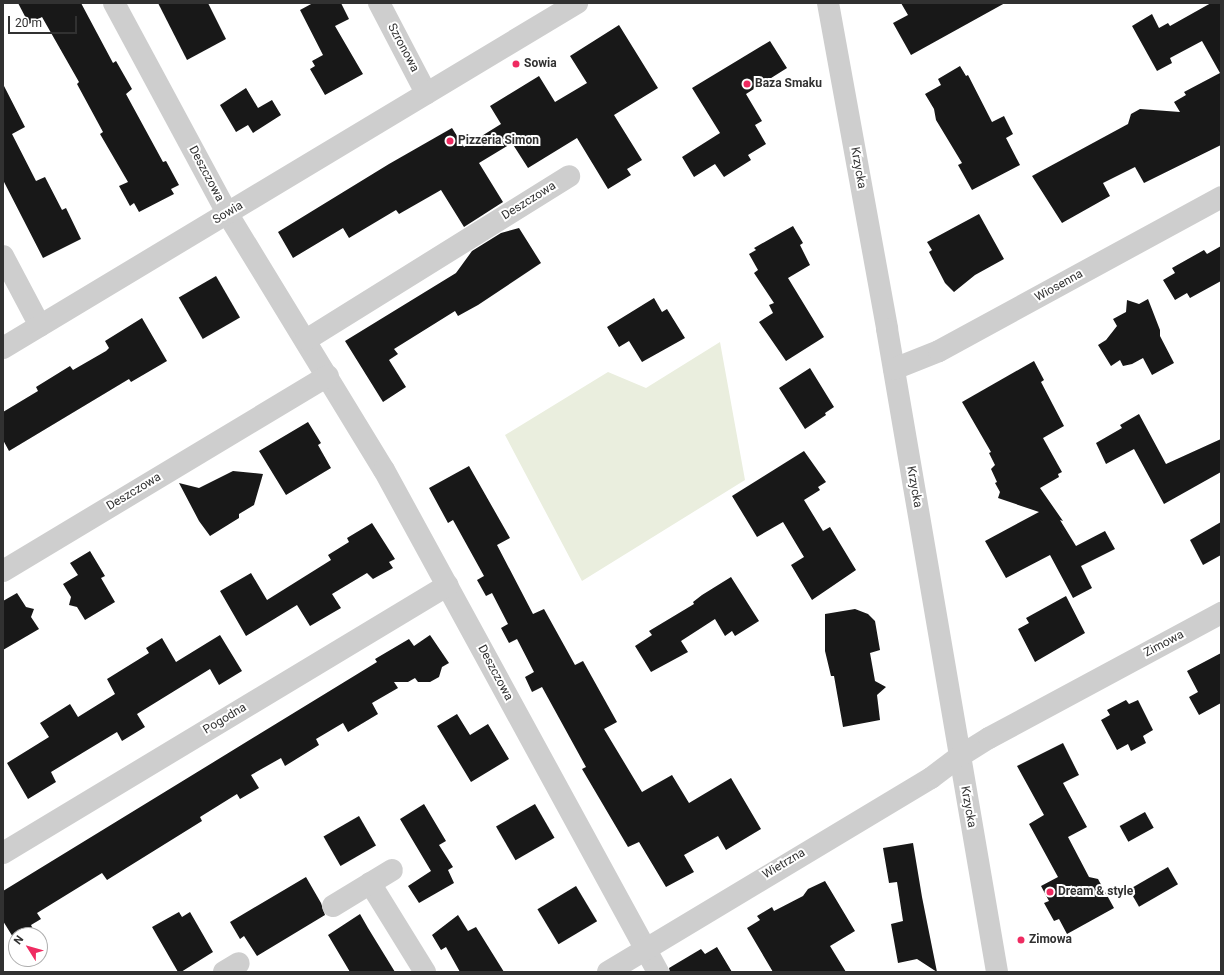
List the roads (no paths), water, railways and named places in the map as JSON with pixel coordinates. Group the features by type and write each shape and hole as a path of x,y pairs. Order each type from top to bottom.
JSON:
{"street":[{"name":"Deszczowa","path":"114,3 227,213 328,376 448,585 658,972"},
{"name":"Szronowa","path":"379,3 426,93"},
{"name":"Sowia","path":"3,348 576,3"},
{"name":"Krzycka","path":"828,3 894,369 997,972"},
{"name":"Deszczowa","path":"306,340 569,176"},
{"name":"Wiosenna","path":"894,369 939,351 1221,197"},
{"path":"3,256 40,326"},
{"name":"Deszczowa","path":"3,571 328,376"},
{"name":"Pogodna","path":"3,853 448,585"},
{"name":"Zimowa","path":"960,756 1221,613"},
{"name":"Wietrzna","path":"608,972 645,948 932,778 960,756"},
{"path":"332,906 392,870"},
{"path":"370,883 425,972"}],"place":[{"name":"Sowia","path":"516,64"},
{"name":"Baza Smaku","path":"747,84"},
{"name":"Pizzeria Simon","path":"450,141"},
{"name":"Dream & style","path":"1050,892"},
{"name":"Zimowa","path":"1021,940"}]}
